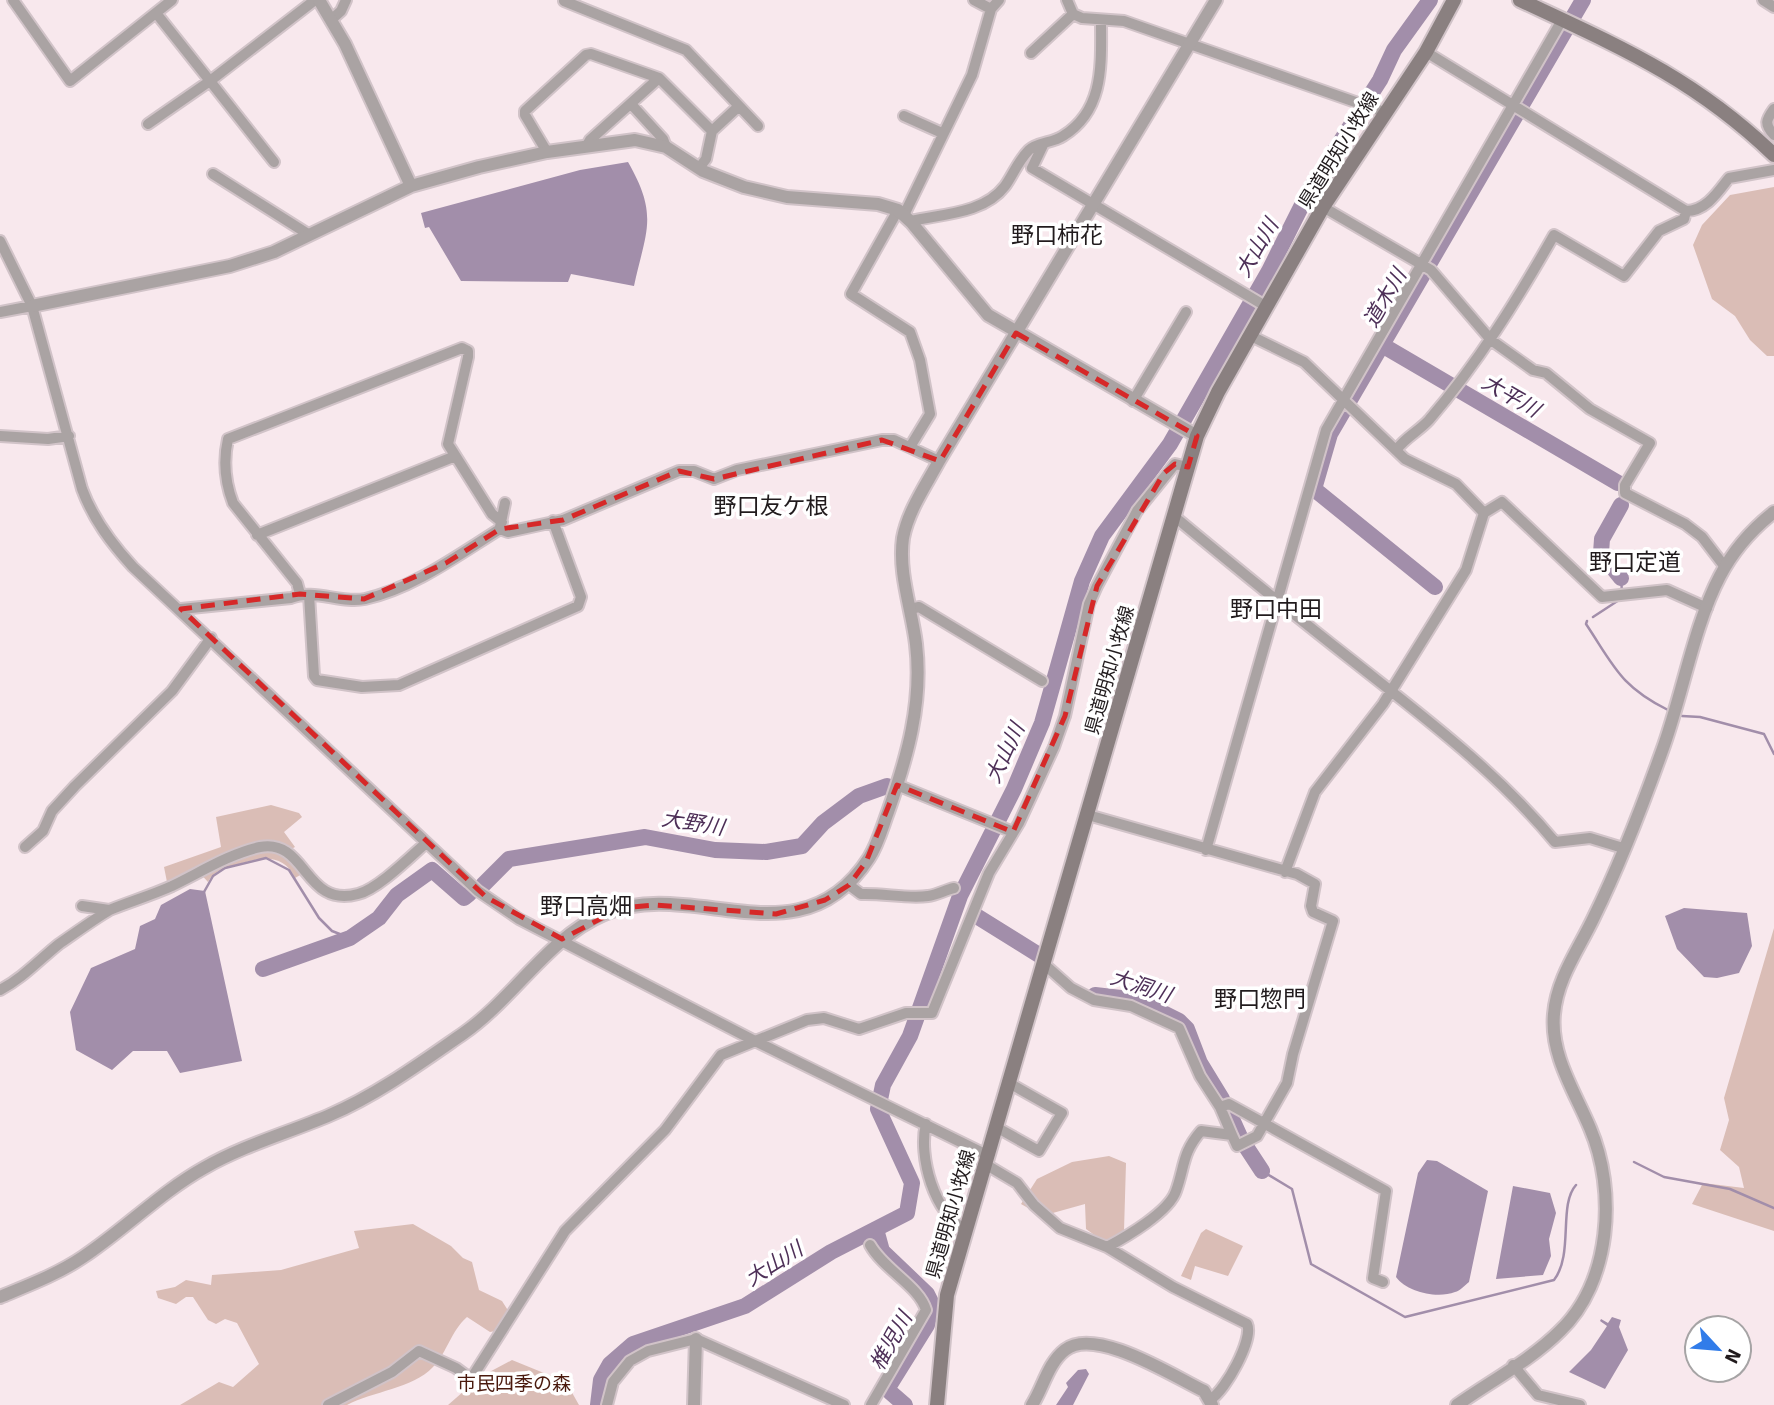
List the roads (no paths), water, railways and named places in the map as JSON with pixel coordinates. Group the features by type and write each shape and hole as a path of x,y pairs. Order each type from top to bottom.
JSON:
{"main road":[{"name":"県道明知小牧線","path":"937,1405 947,1295 1175,517 1193,435 1379,110 1426,52 1454,0"},
{"path":"1520,0 1639,55 1687,83 1774,155"}],"street":[{"path":"13,0 70,81 172,0"},
{"path":"148,124 317,0 331,20 411,186"},
{"path":"331,20 341,11 345,0"},
{"path":"910,447 930,414 917,348 910,332 851,293 904,215 972,75 995,4 974,0"},
{"path":"1067,0 1073,13"},
{"path":"0,1297 81,1258 205,1167 275,1135 331,1115 396,1077 488,1015 562,939 581,925 621,908 656,905 776,914 825,900 849,885 874,849 907,756 915,710 918,665 902,542 914,506 1216,0"},
{"path":"1763,0 1774,7"},
{"path":"564,1 686,50 758,126"},
{"path":"156,13 274,162"},
{"path":"1073,13 1101,20 1124,21 1379,110"},
{"path":"1031,54 1073,13"},
{"path":"0,312 230,266 274,252 411,186 547,152 635,140 666,147 699,167 762,192 809,200 857,200 904,215 939,218 986,201 1005,186 1031,147 1060,138 1078,126 1098,87 1102,73 1101,20"},
{"path":"1206,850 1326,430 1426,267 1568,22"},
{"path":"1426,52 1686,211 1698,209 1711,200 1729,178 1774,170"},
{"path":"547,152 525,116 525,111 586,55 659,78 712,131"},
{"path":"586,147 590,140 659,78"},
{"path":"631,104 663,139 666,147"},
{"path":"699,167 706,159 712,131 739,106"},
{"path":"1774,109 1766,121 1767,127 1774,135"},
{"path":"904,116 942,133"},
{"path":"1043,145 1032,168 1265,306"},
{"path":"214,174 308,234"},
{"path":"1323,207 1426,267 1491,340 1533,370 1546,373 1590,409 1650,443 1625,485 1625,493 1685,524 1702,537 1725,567"},
{"path":"1397,449 1427,422 1491,340 1522,293 1554,235 1624,276 1658,231 1684,219 1686,211"},
{"path":"904,215 979,308 1016,333 1193,435"},
{"path":"0,241 32,306 82,489 97,521 133,567 486,897 519,919 754,1040 926,1124 986,1159 1017,1183 1034,1205 1060,1228 1107,1247 1173,1287 1247,1324 1250,1336 1223,1390 1212,1402 1204,1391 1108,1346 1082,1342 1066,1349 1056,1359 1032,1405"},
{"path":"1137,403 1186,312"},
{"path":"1251,336 1297,357 1405,459 1456,484 1484,513"},
{"path":"554,521 581,597 578,606 399,685 362,687 317,680 314,676 305,594 233,503 228,488 225,454 228,439 462,348 468,351 468,357 448,444 453,457 492,514 508,532 554,521 679,471 694,471 714,479 737,470 867,442 894,440 939,461"},
{"path":"0,436 48,439 69,436"},
{"path":"257,535 453,457"},
{"path":"328,1405 377,1380 419,1351 471,1379 575,1218 665,1130 721,1055 807,1020 824,1018 859,1030 910,1012 932,1013 959,941 989,873 1011,831 1027,808 1065,716 1089,604 1097,586 1138,511 1164,474 1175,464 1188,467"},
{"path":"1285,872 1315,792 1390,690 1466,570 1484,513 1502,502 1602,597 1667,590 1707,608"},
{"path":"181,609 291,598 305,594 345,600 364,599 383,593 446,563 501,526 505,503"},
{"path":"1457,1405 1549,1342 1572,1318 1591,1283 1599,1258 1607,1204 1601,1158 1558,1058 1554,1015 1559,987 1595,917 1662,751 1707,608 1725,567 1738,545 1774,512"},
{"path":"1175,517 1431,720 1519,798 1555,842 1590,838 1623,848"},
{"path":"911,609 919,607 1042,681"},
{"path":"25,847 43,831 52,811 68,794 172,691 211,638"},
{"path":"897,785 1011,831"},
{"path":"1044,964 1071,988 1094,1000 1131,1006 1180,1028 1200,1076 1220,1107 1237,1146 1257,1136 1287,1083 1293,1054 1333,921 1313,912 1311,906 1315,884 1297,874 1088,815"},
{"path":"0,990 109,910 142,900 220,861 273,846 298,860 314,884 328,893 359,894 426,843"},
{"path":"849,885 861,894 887,892 916,897 932,896 954,888"},
{"path":"82,906 109,910"},
{"path":"996,1127 1040,1151 1062,1113 1009,1083"},
{"path":"1220,1107 1229,1104 1387,1191 1373,1278 1382,1282"},
{"path":"926,1124 922,1140 923,1157 948,1219 967,1230"},
{"path":"1107,1247 1143,1225 1176,1193 1182,1160 1201,1131 1232,1135"},
{"path":"870,1245 878,1261 923,1300 926,1310 871,1405"},
{"path":"694,1405 696,1339"},
{"path":"607,1405 613,1382 630,1360 648,1351 696,1339 844,1405"},
{"path":"1513,1365 1538,1395 1580,1405"}],"waterway":[{"name":"大山川","path":"598,1405 601,1380 610,1364 633,1344 745,1306 831,1252 907,1213 912,1183 878,1109 883,1085 910,1036 960,896 1014,789 1042,723 1082,581 1102,536 1170,444 1269,271 1310,189 1380,80 1394,50 1430,0"},
{"name":"道木川","path":"1435,587 1314,489 1330,434 1583,0"},
{"name":"大平川","path":"1382,345 1618,483"},
{"name":"大平川","path":"1621,505 1602,539 1601,553 1621,578"},
{"path":"1621,578 1622,592"},
{"path":"1593,617 1619,600"},
{"path":"1587,621 1586,624 1619,674 1639,692 1668,710"},
{"path":"1682,716 1700,717 1764,734 1774,754"},
{"name":"大野川","path":"483,885 509,859 645,837 715,850 766,852 802,846 823,823 859,796 887,786"},
{"path":"204,892 213,876 225,868 266,858 289,870 319,918 332,931 350,938"},
{"name":"大野川","path":"263,969 350,938 379,918 397,895 432,870 464,898 469,894"},
{"name":"大洞川","path":"978,917 1039,955"},
{"name":"大洞川","path":"1095,995 1147,1005 1179,1021 1187,1029 1200,1063 1222,1099"},
{"name":"大洞川","path":"1227,1108 1241,1139 1262,1171"},
{"path":"1634,1162 1664,1177 1730,1189 1774,1208"},
{"path":"1262,1171 1292,1189 1311,1264 1405,1317 1554,1280 1563,1257 1568,1205 1576,1185"},
{"name":"椎児川","path":"876,1229 882,1251 927,1294 932,1304 927,1325 889,1386 890,1392 905,1405"}],"district":[{"name":"野口柿花","path":"1057,235"},
{"name":"野口友ケ根","path":"771,506"},
{"name":"野口定道","path":"1635,562"},
{"name":"野口中田","path":"1276,609"},
{"name":"野口高畑","path":"586,906"},
{"name":"野口惣門","path":"1260,999"}],"park label":[{"name":"市民四季の森","path":"514,1383"}]}
